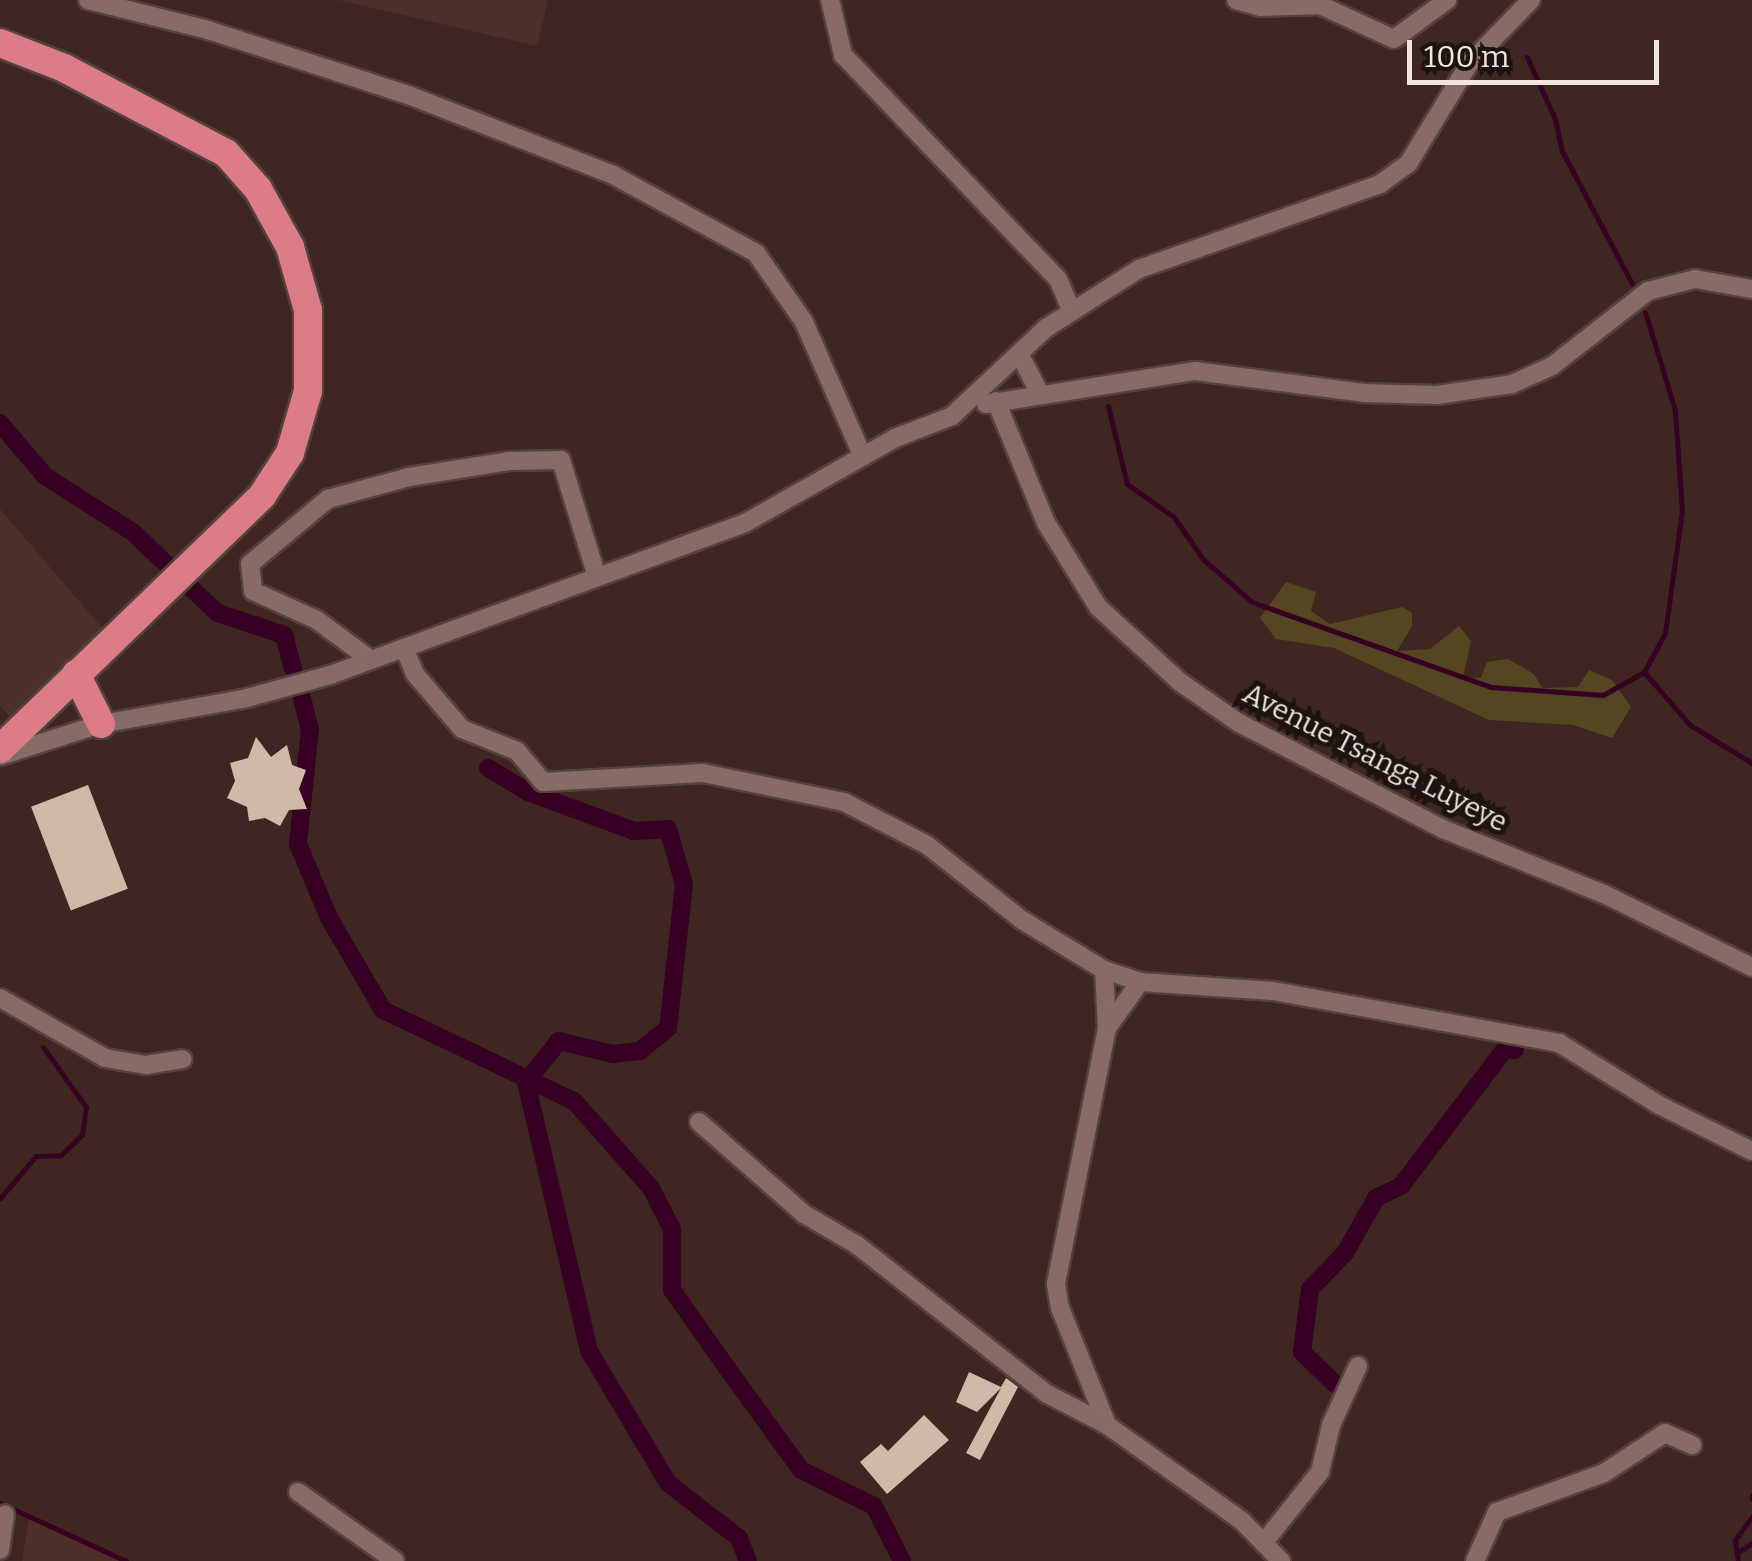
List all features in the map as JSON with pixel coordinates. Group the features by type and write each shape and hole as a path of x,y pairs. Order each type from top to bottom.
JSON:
{"highway":[{"path":"0,44 64,68 226,152 258,188 290,247 308,310 308,391 290,453 236,527 76,674 0,752"},
{"path":"76,674 101,724"}],"street":[{"path":"88,0 208,30 408,95 613,174 756,253 804,322 862,457"},
{"path":"830,0 843,55 1058,279 1071,309"},
{"path":"1236,0 1260,6 1320,5 1394,39 1447,0"},
{"path":"952,416 1071,309 1139,270 1380,184 1408,164 1469,64 1531,0"},
{"path":"0,752 101,724 243,700 371,660 745,523 862,457 952,416 996,401 1195,371 1364,393 1437,395 1512,384 1552,366 1648,292 1695,279 1752,290"},
{"path":"1020,355 1039,392"},
{"name":"Avenue Tsanga Luyeye","path":"996,401 1046,523 1098,607 1180,682 1239,723 1443,829 1604,894 1752,967"},
{"path":"371,660 317,620 253,590 250,564 328,499 426,474 509,460 561,460 597,577"},
{"path":"404,648 415,674 462,729 516,751 543,782 702,773 844,802 926,845 1022,920 1104,970 1140,982 1273,991 1558,1042 1659,1105 1752,1150"},
{"path":"1104,970 1107,1028 1056,1284 1107,1425"},
{"path":"1107,1028 1140,982"},
{"path":"0,998 105,1058 146,1065 183,1059"},
{"path":"699,1122 804,1214 857,1246 1047,1394 1107,1425 1266,1542 1282,1561"},
{"path":"1266,1542 1320,1472 1330,1426 1358,1366"},
{"path":"1475,1561 1497,1512 1604,1473 1665,1433 1692,1445"},
{"path":"298,1492 395,1561"},
{"path":"0,1550 5,1514"}],"shaded area":[{"path":"338,0 548,0 537,46"},
{"path":"0,509 110,637 12,720 0,705"},
{"path":"1286,582 1316,592 1311,611 1330,624 1402,607 1412,613 1412,626 1397,651 1430,649 1459,626 1471,641 1463,677 1481,678 1487,662 1508,659 1534,674 1542,688 1578,687 1589,670 1612,680 1631,707 1612,738 1573,725 1489,720 1334,648 1276,639 1260,618"},
{"path":"29,1518 120,1561 22,1561"}],"building":[{"path":"256,737 271,757 287,745 292,765 306,770 299,789 307,809 289,810 280,826 265,818 249,821 247,807 227,798 235,781 230,763 248,758"},
{"path":"88,785 128,889 71,910 31,807"},
{"path":"969,1372 1001,1387 1006,1378 1018,1387 980,1460 966,1453 1001,1388 977,1412 956,1402"},
{"path":"924,1415 949,1440 887,1494 860,1462 881,1444 888,1451"}],"waterway":[{"path":"1527,57 1555,119 1562,151 1632,284"},
{"path":"1644,672 1665,633 1682,511 1675,410 1645,312"},
{"path":"1108,406 1127,484 1174,517 1203,559 1252,602 1491,687 1603,695 1644,672 1690,725 1752,763"},
{"path":"0,423 45,476 134,533 168,566"},
{"path":"192,589 218,613 284,635 293,669"},
{"path":"302,698 310,729 298,844 329,918 383,1010 574,1101 651,1188 672,1229 672,1290 727,1368 801,1470 874,1506 902,1561"},
{"path":"488,768 528,792 634,831 668,829 684,884 668,1028 640,1051 613,1054 559,1041 526,1082 589,1351 668,1483 739,1538 748,1561"},
{"path":"0,1198 36,1156 61,1155 82,1135 86,1107 43,1047"},
{"path":"1335,1384 1302,1352 1310,1289 1345,1253 1376,1198 1401,1186 1505,1049 1515,1050"},
{"path":"0,1503 126,1561"},
{"path":"1738,1561 1735,1540 1752,1517"},
{"path":"1738,1552 1752,1543"}]}
